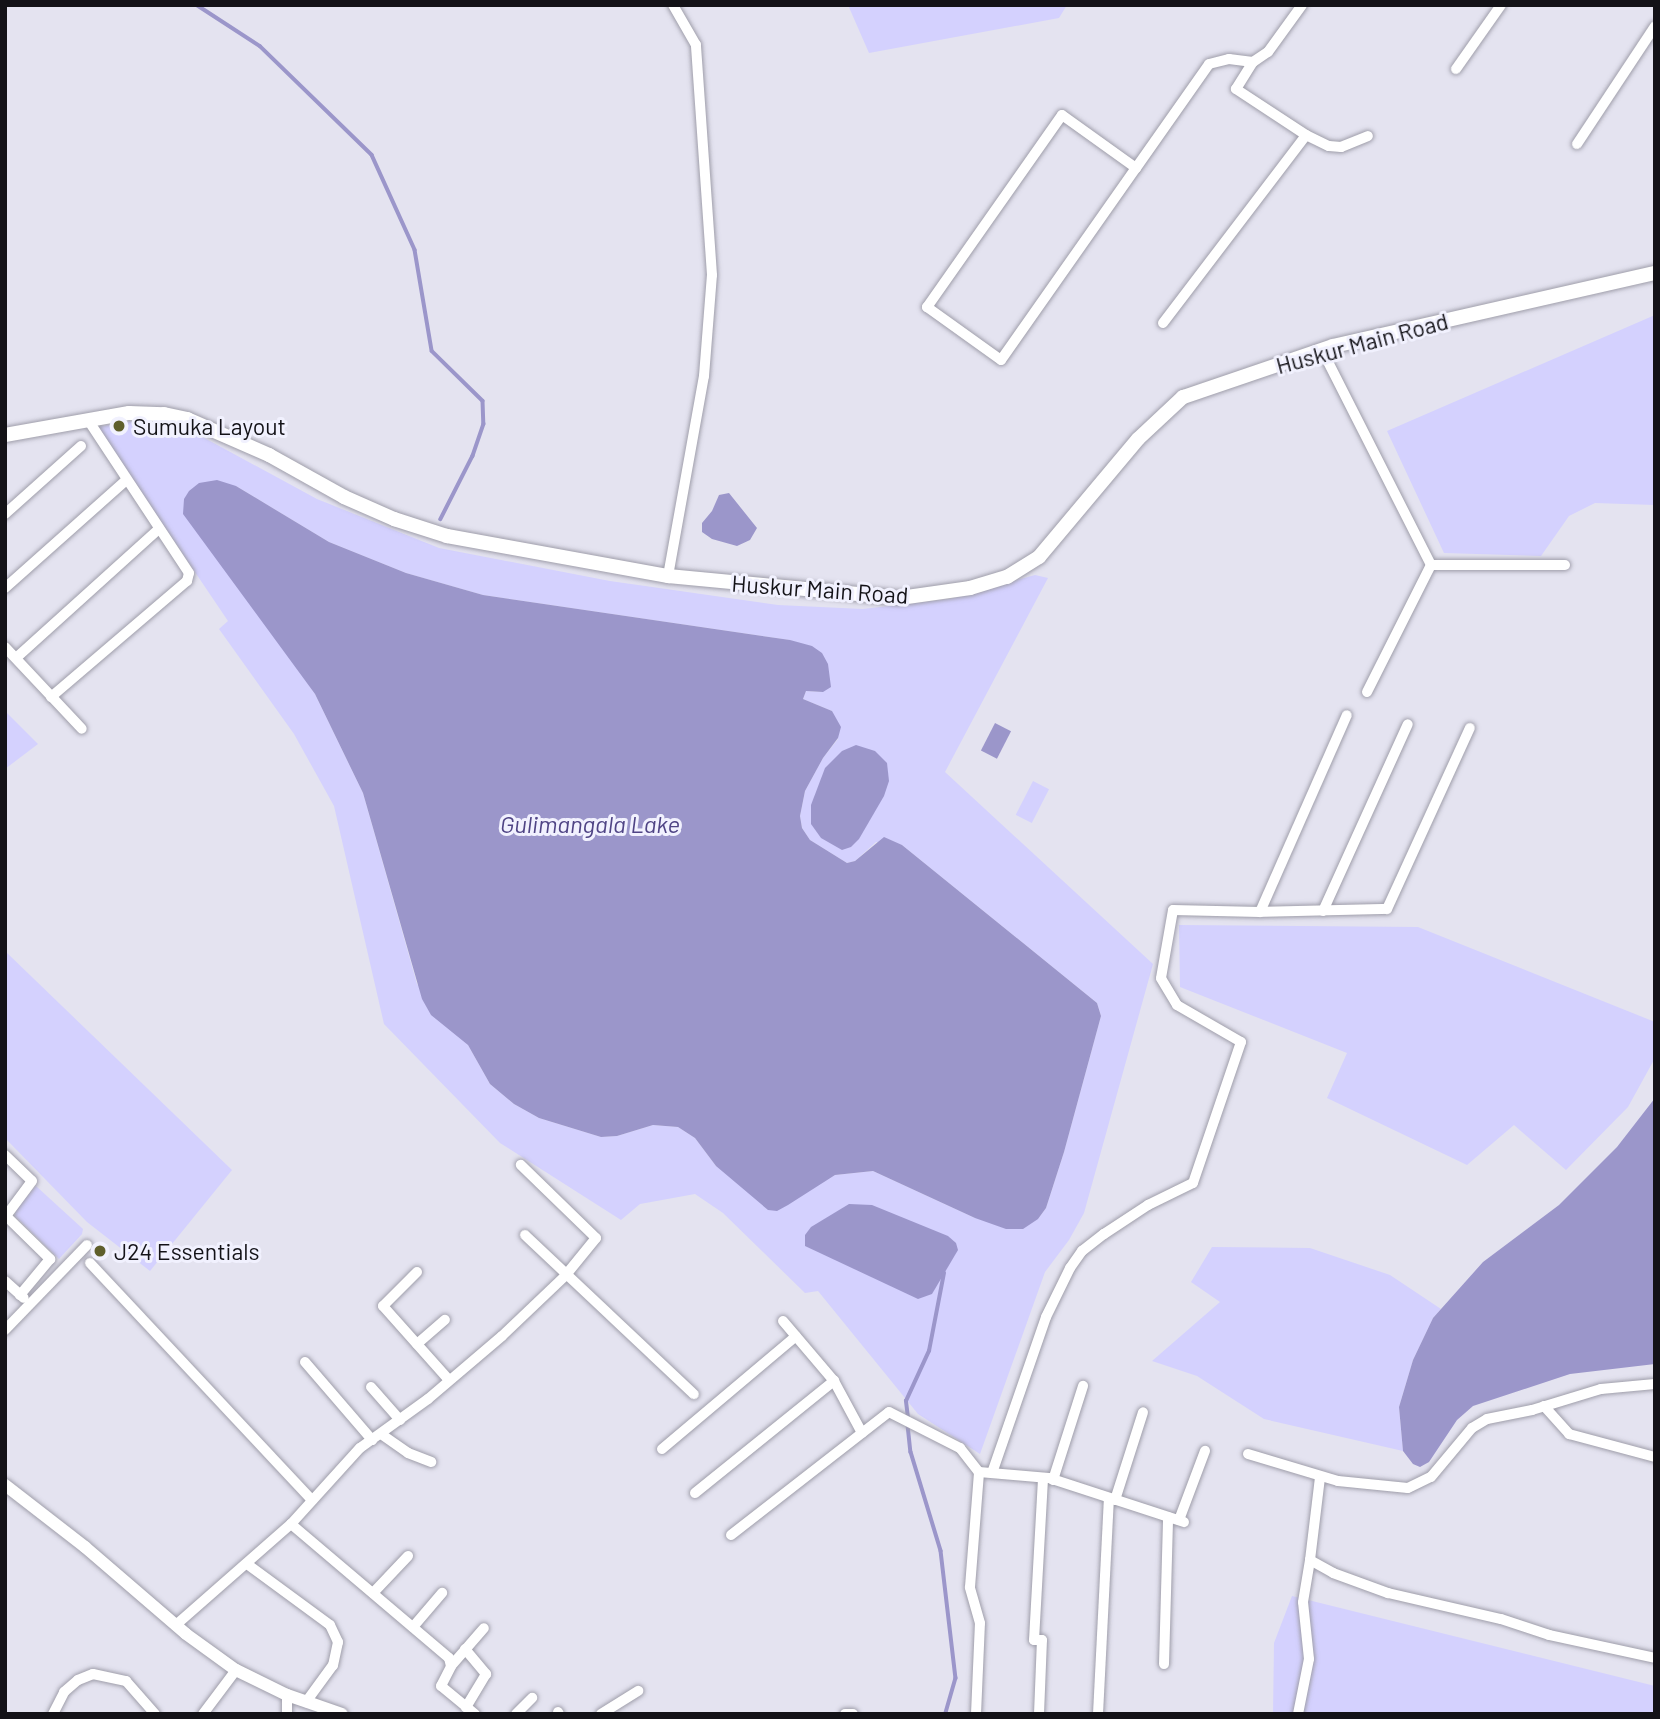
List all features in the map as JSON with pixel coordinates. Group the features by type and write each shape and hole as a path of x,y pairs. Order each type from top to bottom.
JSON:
{"main road":[{"name":"Huskur Main Road","path":"5,435 129,413 187,419 269,455 344,497 447,536 668,576 900,598 970,588 1007,577 1039,557 1138,439 1183,397 1322,350 1655,273"}],"street":[{"path":"668,576 704,376 712,275 696,45 673,5"},
{"path":"1302,5 1268,52 1253,62 1236,89 1306,135 1329,146 1341,148 1368,136"},
{"path":"1456,69 1501,5"},
{"path":"1577,144 1655,26"},
{"path":"1136,168 1062,116 927,307 1001,360 1136,168 1209,64 1229,59 1253,62"},
{"path":"1163,323 1306,135"},
{"path":"1322,350 1431,565"},
{"path":"51,697 187,580 189,573 125,481 88,420"},
{"path":"5,514 81,446"},
{"path":"5,588 125,481"},
{"path":"16,658 159,528"},
{"path":"1431,565 1565,565"},
{"path":"1367,692 1431,565"},
{"path":"5,647 82,729"},
{"path":"1260,912 1347,715"},
{"path":"1323,911 1408,724"},
{"path":"992,1473 1046,1317 1070,1268 1082,1251 1104,1234 1149,1205 1193,1183 1241,1042 1177,1006 1161,978 1173,910 1260,912 1387,909 1469,729"},
{"path":"5,1155 32,1181 6,1216 50,1259 20,1295"},
{"path":"177,1624 291,1524 344,1463 449,1380 565,1276 596,1238 521,1165"},
{"path":"525,1235 565,1276 694,1394"},
{"path":"5,1330 87,1245"},
{"path":"90,1263 312,1500"},
{"path":"417,1272 383,1306 449,1380"},
{"path":"5,1281 31,1305"},
{"path":"30,1284 41,1294"},
{"path":"417,1344 445,1320"},
{"path":"783,1321 834,1381 862,1433"},
{"path":"662,1449 796,1336"},
{"path":"305,1362 376,1437 431,1462"},
{"path":"695,1493 834,1381"},
{"path":"1248,1454 1320,1477 1408,1489 1431,1477 1479,1423 1601,1389 1655,1384"},
{"path":"1038,1714 1042,1640 1034,1640 1048,1479 1083,1386"},
{"path":"371,1387 400,1420"},
{"path":"1544,1406 1569,1434 1655,1457"},
{"path":"731,1535 889,1412 960,1448 979,1472 970,1587 981,1623 976,1714"},
{"path":"1098,1714 1112,1499 1143,1412"},
{"path":"1164,1664 1177,1520 1205,1451"},
{"path":"979,1472 1048,1479 1177,1520"},
{"path":"1298,1714 1309,1658 1303,1602 1320,1477"},
{"path":"5,1485 186,1634 236,1670 287,1695 342,1714"},
{"path":"291,1524 449,1658 450,1666"},
{"path":"373,1593 408,1556"},
{"path":"1310,1560 1332,1573 1388,1593 1500,1619 1549,1635 1655,1658"},
{"path":"247,1564 330,1625 338,1642 333,1665 306,1702"},
{"path":"413,1627 442,1593"},
{"path":"465,1649 486,1674 470,1710 441,1686 450,1666 465,1649 484,1628"},
{"path":"205,1713 236,1670"},
{"path":"53,1714 64,1692 78,1680 93,1674 127,1681 155,1714"},
{"path":"601,1714 638,1691"},
{"path":"287,1695 287,1714"},
{"path":"516,1714 532,1698"},
{"path":"845,1714 853,1714"}],"shaded area":[{"path":"848,5 1067,5 1059,18 869,53"},
{"path":"1655,315 1655,505 1595,503 1569,516 1541,556 1444,553 1387,431"},
{"path":"134,421 186,428 317,499 439,548 610,581 778,605 863,609 950,599 1035,575 1048,578 945,772 1153,964 1084,1213 1069,1240 1045,1272 980,1454 918,1414 818,1291 805,1293 723,1213 695,1194 640,1204 621,1220 500,1143 384,1024 334,806 294,734 219,629 228,621 97,427","holes":["236,486 329,542 406,573 483,595 790,640 823,692 806,691 803,699 832,711 838,739 823,758 805,791 800,816 802,828 810,840 847,863 855,861 876,842 902,845 1097,1003 1101,1016 1064,1152 1046,1208 1038,1219 975,1218 873,1171 835,1175 814,1186 716,1166 695,1138 678,1127 653,1125 617,1136 601,1137 539,1118 514,1104 490,1084 468,1045 417,984 363,793 315,694 294,664"]},
{"path":"5,711 38,744 5,769"},
{"path":"1033,781 1049,789 1032,823 1016,815"},
{"path":"1179,925 1418,927 1655,1022 1655,1058 1628,1107 1566,1170 1514,1125 1467,1165 1327,1098 1347,1053 1180,987"},
{"path":"5,951 232,1170 150,1271 87,1222 5,1138"},
{"path":"36,1186 83,1229 82,1234 59,1259 15,1216 16,1209"},
{"path":"1212,1247 1310,1248 1390,1275 1441,1309 1433,1318 1413,1360 1399,1407 1403,1451 1264,1419 1197,1376 1152,1361 1220,1302 1191,1282"},
{"path":"1292,1596 1655,1686 1655,1714 1273,1714 1274,1643"}],"water":[{"name":"Gulimangala Lake","path":"217,480 236,486 329,542 406,573 483,595 790,640 812,646 822,653 828,664 831,687 823,692 806,691 803,699 832,711 841,727 838,738 823,758 805,791 800,816 802,828 810,840 847,863 855,861 884,837 902,845 1097,1003 1101,1016 1064,1152 1046,1208 1038,1219 1023,1229 1006,1229 975,1218 873,1171 835,1175 777,1211 768,1210 716,1166 695,1138 678,1127 653,1125 617,1136 601,1137 539,1118 514,1104 490,1084 468,1045 431,1015 422,999 363,793 315,694 183,514 184,499 189,491 199,483"},
{"path":"729,493 757,528 750,540 737,546 712,539 702,532 702,523 712,511 719,495"},
{"path":"995,723 1011,731 997,759 981,751"},
{"path":"856,745 875,751 887,763 889,781 884,796 859,839 851,847 842,850 821,838 811,824 811,805 825,768 842,751"},
{"path":"1655,1098 1655,1364 1570,1374 1473,1406 1457,1420 1429,1462 1420,1467 1413,1464 1403,1451 1399,1407 1413,1360 1433,1318 1483,1262 1559,1205 1617,1147"},
{"path":"849,1204 872,1205 948,1236 956,1243 958,1250 932,1294 918,1299 805,1246 805,1235 811,1227"}],"waterway":[{"path":"197,5 260,46 372,155 415,250 432,351 483,401 484,424 473,456 441,519"},
{"path":"908,1418 906,1401 929,1351 944,1273"},
{"path":"908,1425 911,1452 941,1551 956,1678 946,1714"}],"place":[{"name":"Sumuka Layout","path":"119,426"},
{"name":"J24 Essentials","path":"100,1251"}]}
